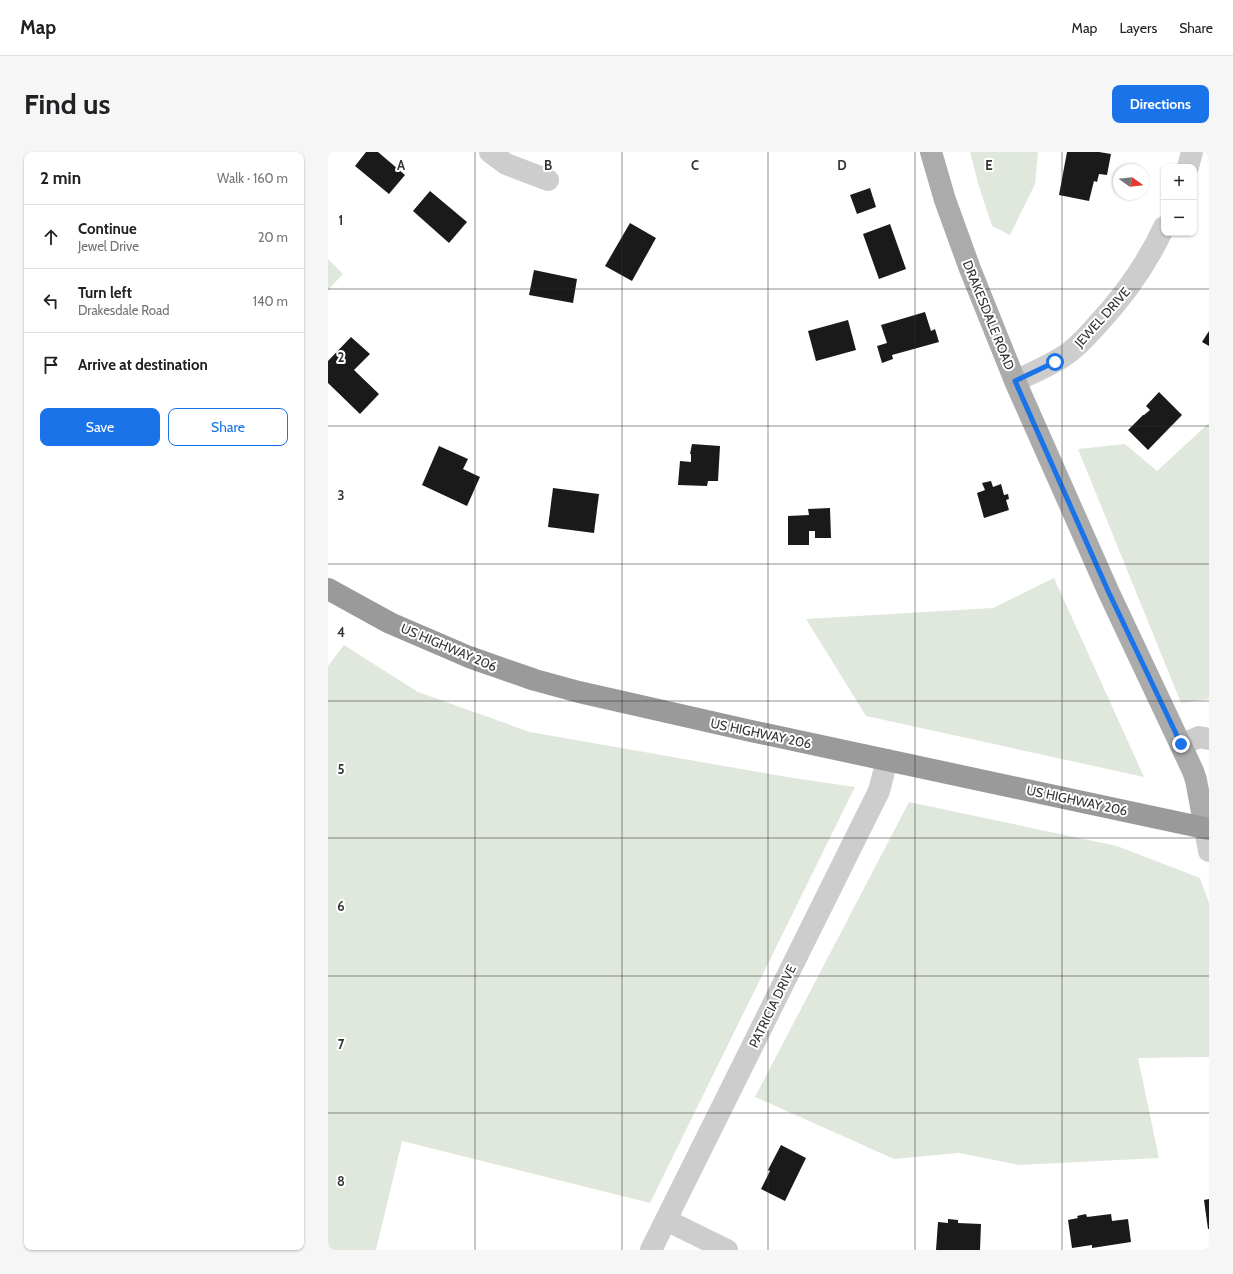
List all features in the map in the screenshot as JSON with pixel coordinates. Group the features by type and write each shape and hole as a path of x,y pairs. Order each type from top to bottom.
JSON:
{"highway":[{"name":"US HIGHWAY 206","path":"328,588 420,637 469,657 535,680 612,700 1207,828"}],"main road":[{"name":"DRAKESDALE ROAD","path":"931,152 947,205 970,269 1015,381 1109,593 1181,744 1196,780 1207,828"}],"street":[{"path":"490,152 506,164 548,180"},
{"path":"1189,164 1192,152"},
{"name":"JEWEL DRIVE","path":"1015,381 1066,356 1086,338 1115,306 1136,277 1161,233"},
{"path":"1181,744 1199,737 1209,739"},
{"name":"PATRICIA DRIVE","path":"651,1250 879,791 887,760"},
{"path":"1207,828 1209,851"},
{"path":"666,1220 727,1250"}],"shaded area":[{"path":"970,152 1038,152 1035,184 1010,235 992,226"},
{"path":"328,259 343,274 328,290"},
{"path":"1209,423 1209,699 1181,703 1078,449 1125,444 1157,471"},
{"path":"1054,578 1144,777 866,716 806,619 993,608"},
{"path":"344,645 418,692 530,732 787,777 855,787 650,1203 402,1141 376,1250 328,1250 328,666"},
{"path":"909,802 1117,846 1200,878 1209,903 1209,1057 1138,1058 1159,1158 1019,1165 959,1153 894,1159 755,1097"}],"building":[{"path":"366,152 378,152 405,175 389,194 355,166"},
{"path":"1067,152 1099,152 1111,154 1107,175 1099,174 1097,182 1094,181 1089,201 1059,195"},
{"path":"870,188 876,207 857,214 850,195"},
{"path":"430,191 467,222 449,243 413,211"},
{"path":"630,223 656,238 632,281 605,266"},
{"path":"890,224 906,269 879,279 863,234"},
{"path":"534,270 577,279 573,303 529,295"},
{"path":"925,312 931,331 935,329 939,342 892,355 893,359 882,363 877,346 887,343 881,325"},
{"path":"848,320 856,350 816,361 808,331"},
{"path":"1209,331 1209,346 1202,342"},
{"path":"351,337 370,354 354,370 379,394 360,414 328,383 328,361"},
{"path":"1159,392 1182,415 1148,450 1128,430 1150,410 1146,406"},
{"path":"692,444 720,446 718,481 708,481 707,486 678,485 680,461 691,462 690,454"},
{"path":"439,446 468,459 463,469 480,477 467,506 422,485"},
{"path":"991,481 993,487 1001,484 1004,495 1008,494 1009,499 1006,500 1009,510 984,518 977,493 985,490 982,483"},
{"path":"553,488 599,494 594,533 548,527"},
{"path":"830,508 831,538 815,538 815,531 809,531 809,545 788,545 788,516 809,515 808,509"},
{"path":"781,1145 806,1158 785,1201 761,1189 770,1171 768,1170"},
{"path":"1209,1199 1209,1229 1208,1229 1204,1200"},
{"path":"1086,1214 1087,1217 1111,1214 1112,1221 1128,1219 1131,1242 1092,1248 1092,1245 1072,1248 1068,1220 1078,1218 1077,1216"},
{"path":"948,1219 958,1220 958,1223 981,1224 980,1250 936,1250 938,1222 948,1223"}],"route":[{"path":"1055,362 1015,381 1109,593 1181,744"}]}
